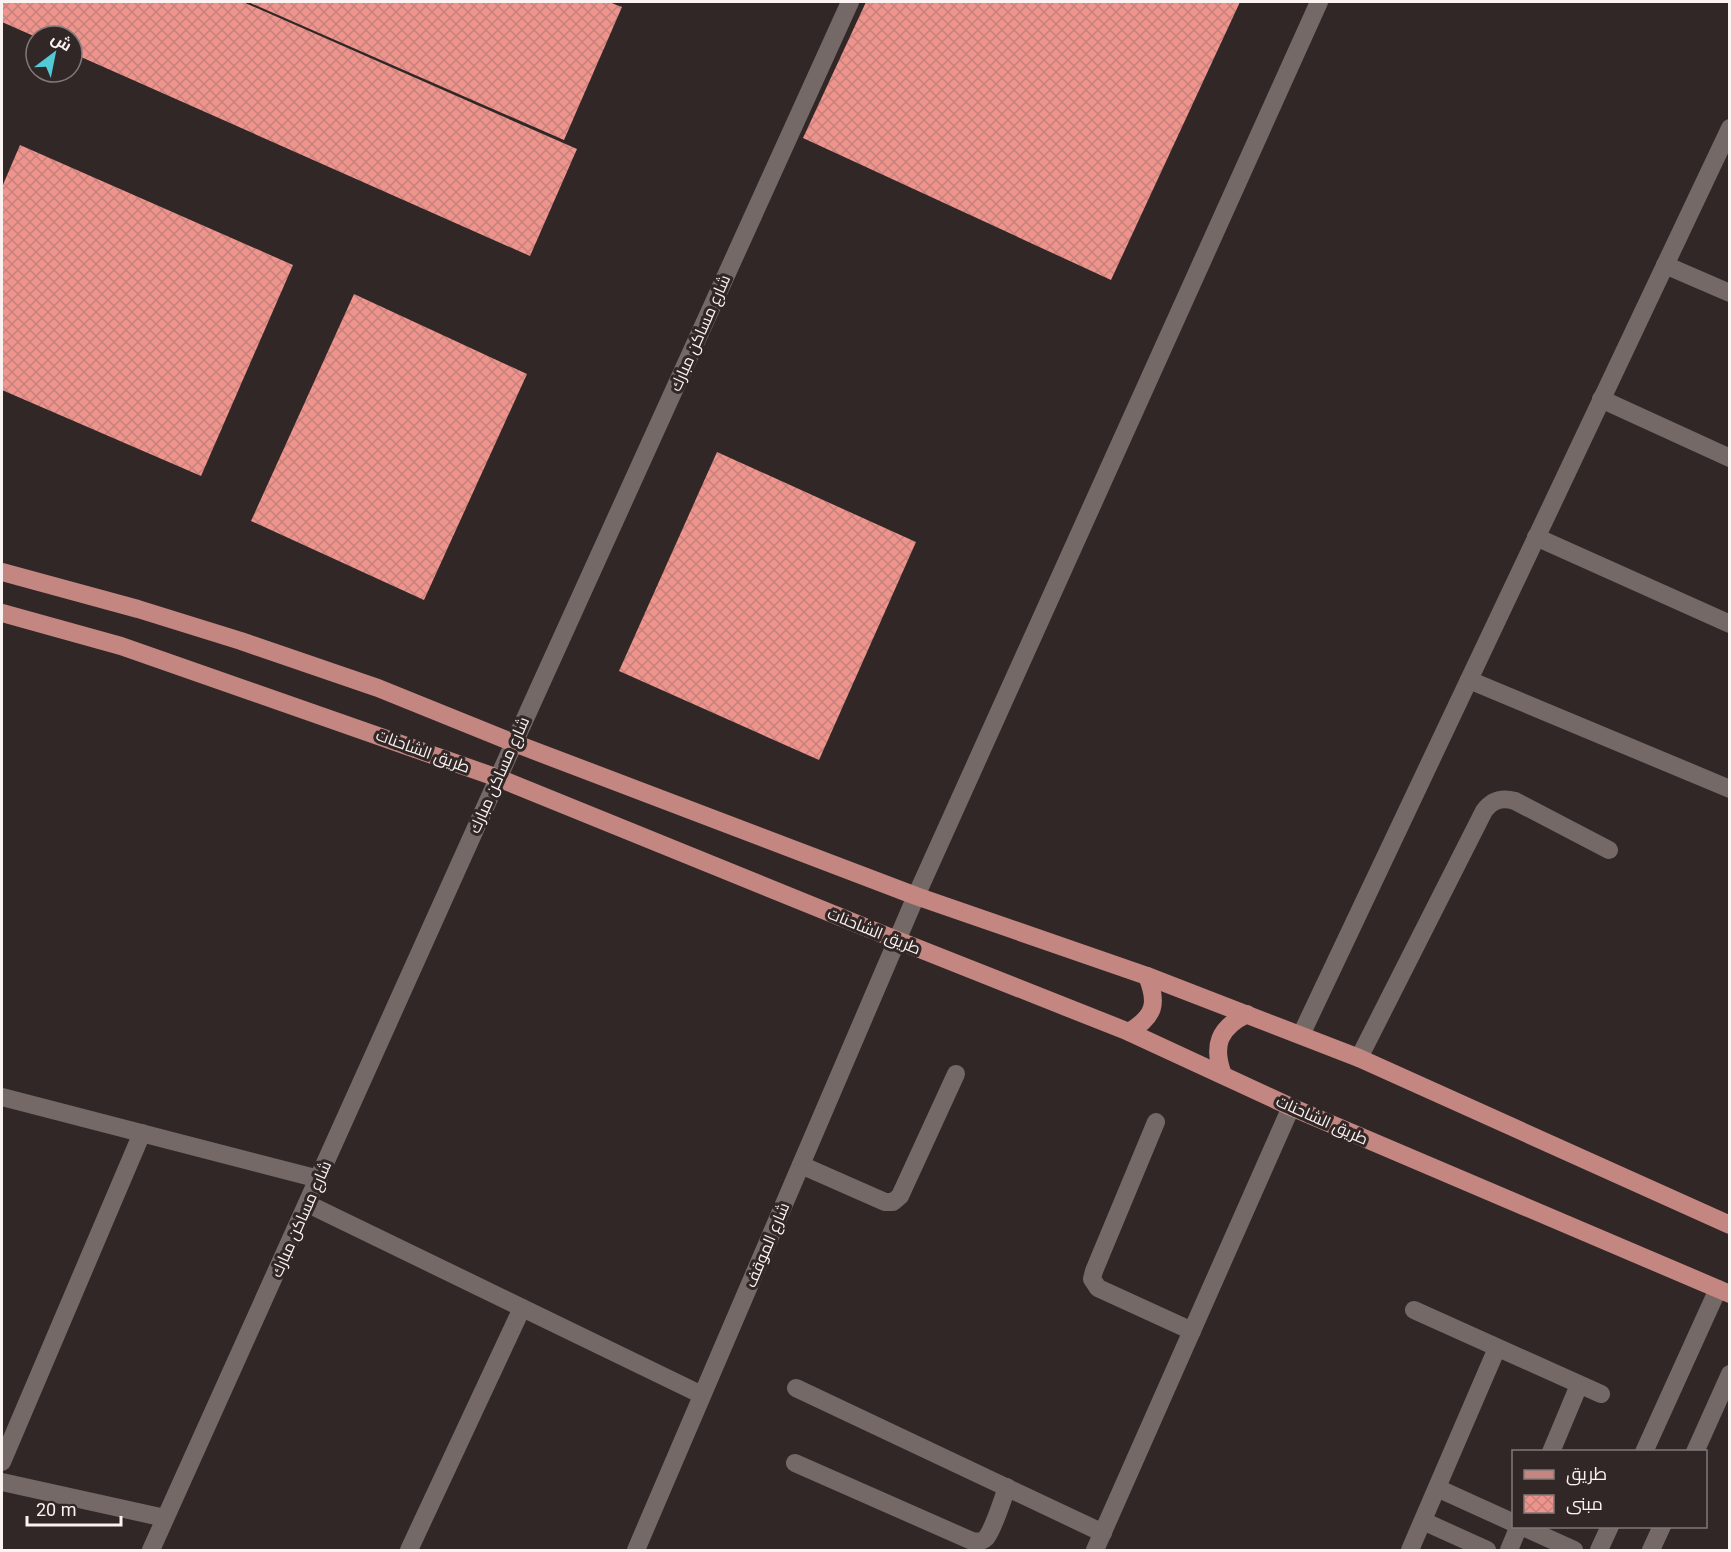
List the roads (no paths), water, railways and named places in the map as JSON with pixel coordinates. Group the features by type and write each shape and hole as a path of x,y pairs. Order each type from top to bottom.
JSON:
{"main road":[{"path":"2,572 138,609 241,641 378,688 514,743 916,896 1147,976 1359,1058 1730,1225"},
{"name":"طريق الشاحنات","path":"2,613 141,652 498,778 1130,1032 1291,1107 1724,1292"},
{"path":"1130,1032 1144,1023 1152,1008 1153,992 1147,976"},
{"path":"1223,1075 1218,1060 1218,1045 1224,1032 1234,1021 1247,1014"}],"street":[{"name":"شارع مساكن مبارك","path":"151,1551 850,2"},
{"name":"شارع الموقف","path":"636,1551 916,896 1319,2"},
{"path":"1301,1035 1601,399 1727,139"},
{"path":"1665,265 1730,293"},
{"path":"1601,399 1730,458"},
{"path":"1536,537 1730,624"},
{"path":"1469,680 1730,789"},
{"path":"1359,1058 1489,804 1506,798 1515,801 1609,850"},
{"path":"801,1165 885,1202 893,1202 900,1196 956,1074"},
{"path":"2,1097 319,1179"},
{"path":"1095,1551 1291,1107"},
{"path":"1156,1122 1092,1279 1098,1288 1192,1331"},
{"path":"2,1462 142,1133"},
{"path":"308,1204 702,1395"},
{"path":"1645,1450 1724,1292"},
{"path":"409,1551 522,1308"},
{"path":"1414,1310 1601,1394"},
{"path":"1410,1551 1497,1348"},
{"path":"1696,1450 1730,1374"},
{"path":"1552,1450 1579,1385"},
{"path":"796,1388 1103,1533"},
{"path":"795,1463 977,1542 982,1541 989,1533 1007,1487"},
{"path":"2,1482 165,1518"},
{"path":"1437,1488 1512,1522"},
{"path":"1423,1521 1487,1551"},
{"path":"1509,1551 1520,1528"},
{"path":"1522,1528 1574,1551"},
{"path":"1599,1551 1610,1528"},
{"path":"1651,1551 1662,1528"}]}
